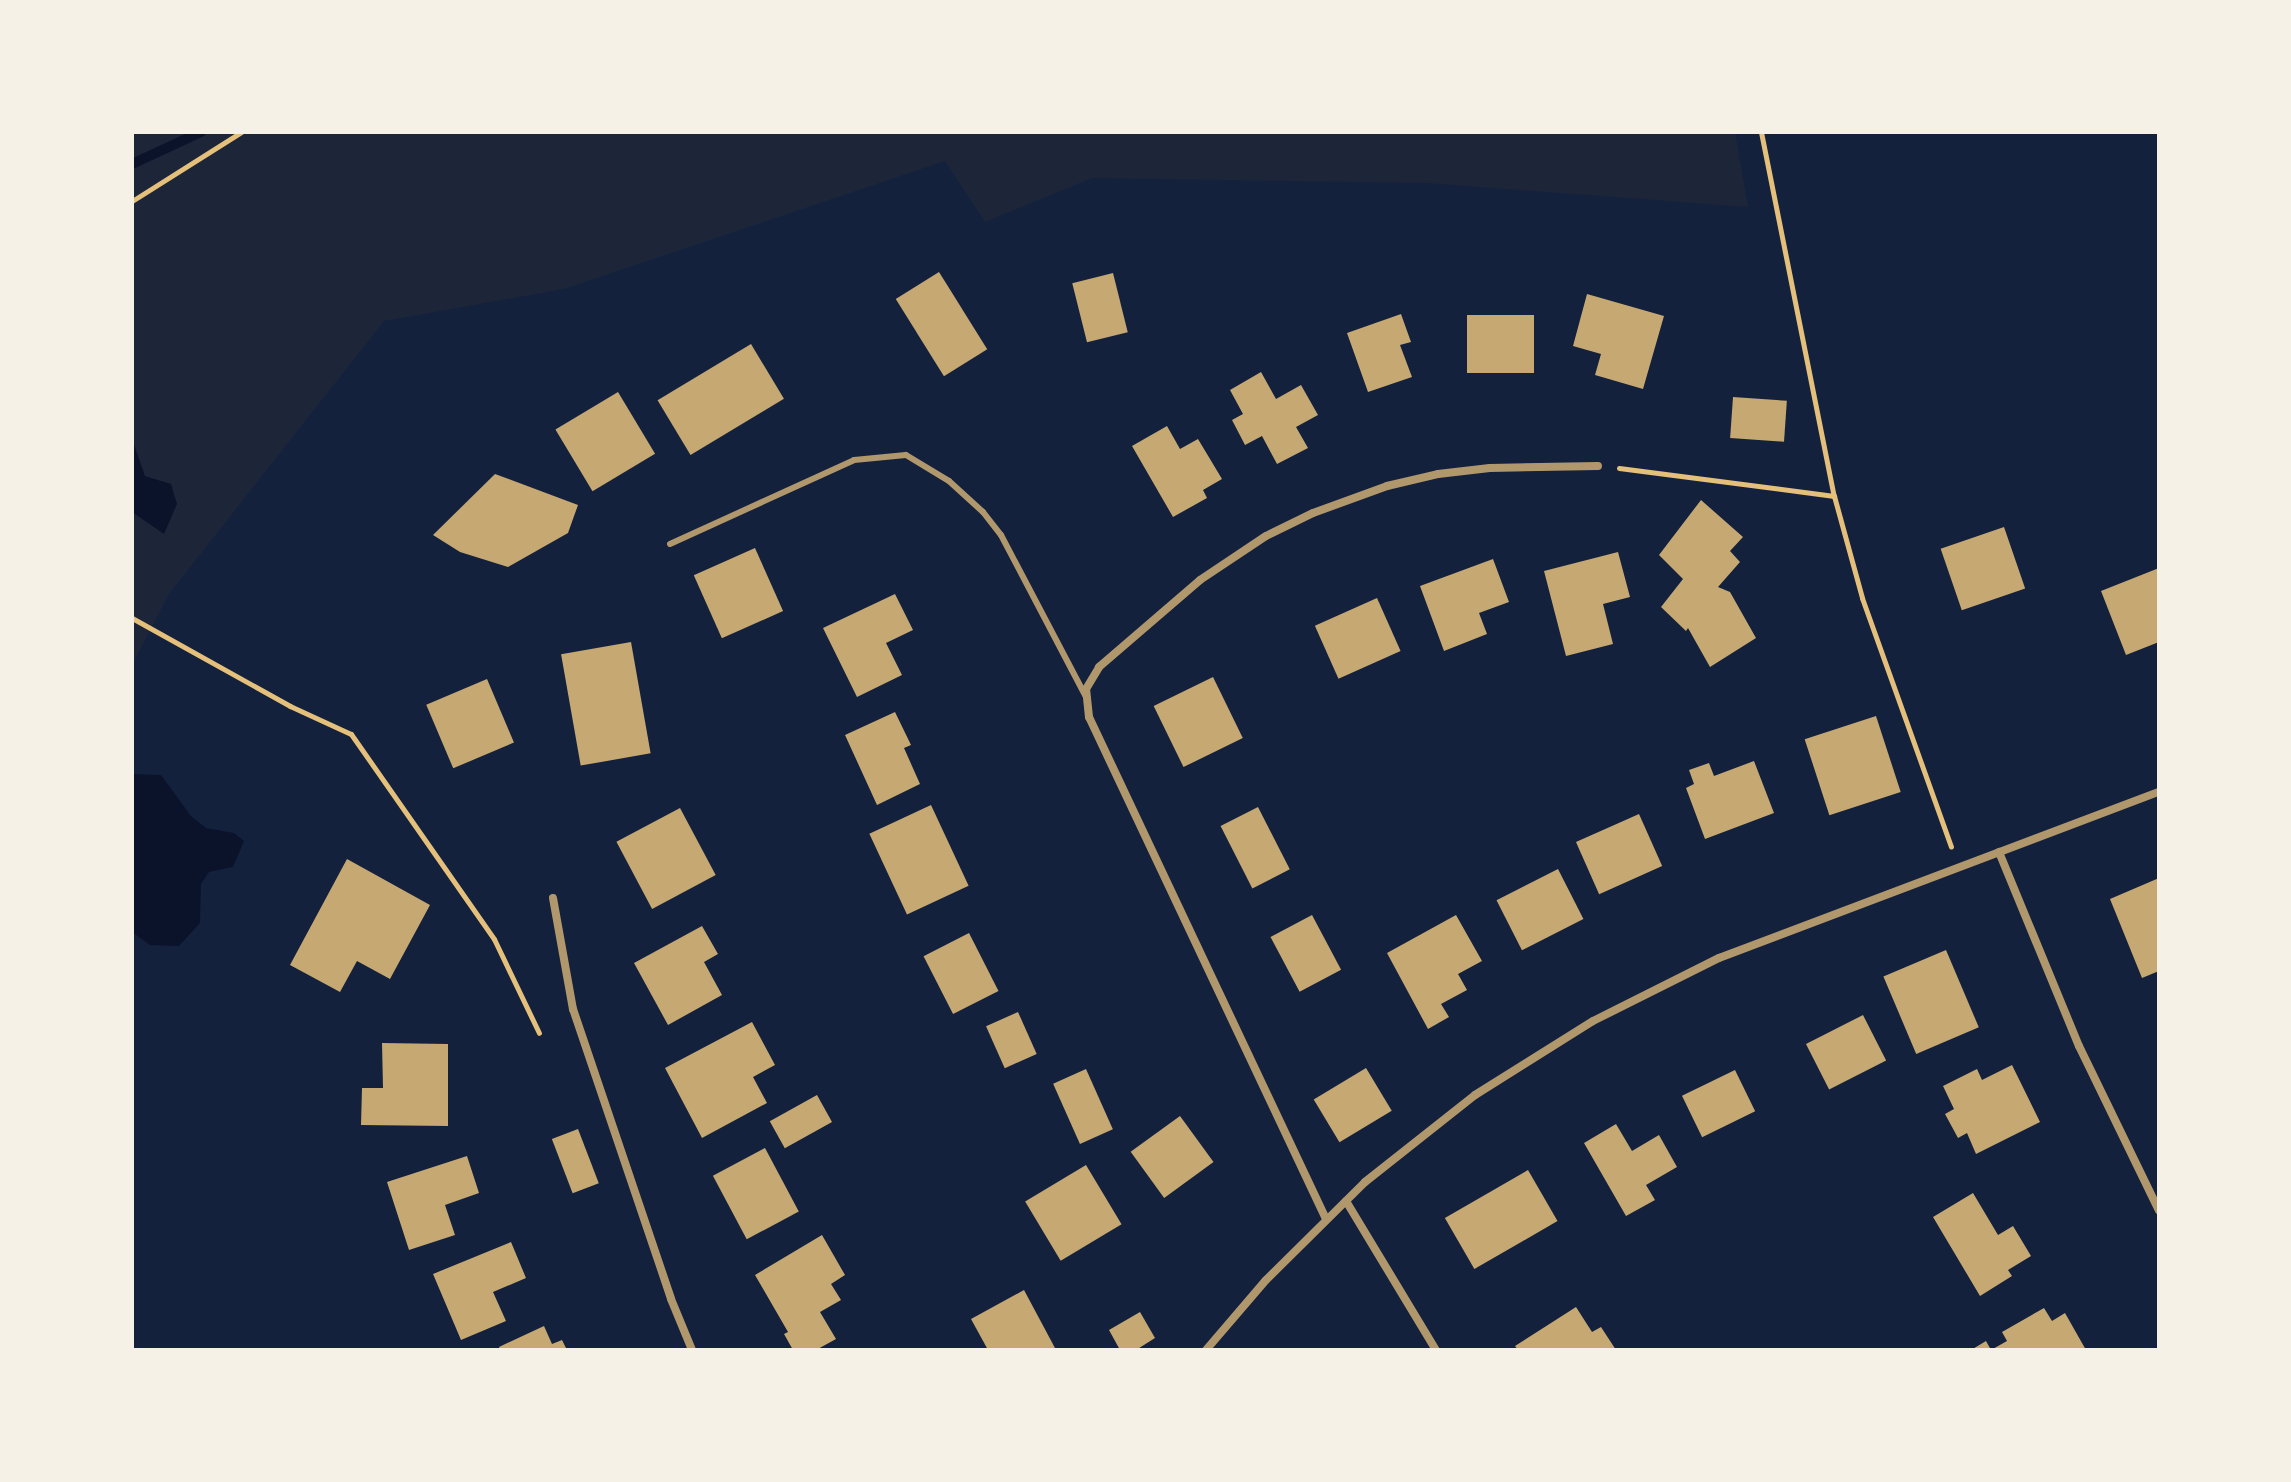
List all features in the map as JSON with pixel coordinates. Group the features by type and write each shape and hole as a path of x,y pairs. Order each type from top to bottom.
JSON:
{"street":[{"path":"1326,1219 1089,717 1085,695 1088,682 1099,667 1200,580 1266,536 1313,513 1374,490 1438,474 1516,466 1598,466"},
{"path":"1206,1350 1266,1280 1346,1201 1475,1095 1593,1021 1719,958 2159,792"},
{"path":"1999,852 2079,1046 2159,1211"},
{"path":"553,898 573,1009 666,1285 692,1350"},
{"path":"1346,1201 1436,1350"}],"lane":[{"path":"670,544 854,460 906,455 949,481 983,512 1001,535 1085,695"}],"path":[{"path":"132,201 241,132"},
{"path":"1761,132 1834,496 1867,612 1958,867"},
{"path":"1598,466 1834,496"},
{"path":"132,618 290,706 351,734 494,939 539,1033"}],"shaded area":[{"path":"132,132 1735,132 1748,207 1426,183 1092,178 985,222 945,161 564,289 384,321 169,594 132,665"},
{"path":"132,439 145,476 171,484 177,504 164,534 132,512"},
{"path":"132,774 161,775 191,816 206,828 234,833 244,841 233,867 209,872 201,884 200,923 179,946 150,945 132,932"}],"building":[{"path":"939,272 987,349 944,376 896,299"},
{"path":"1113,273 1128,332 1087,342 1072,283"},
{"path":"1587,294 1664,316 1643,389 1595,375 1601,354 1573,346"},
{"path":"1401,314 1411,342 1400,345 1412,377 1368,392 1347,333"},
{"path":"1467,315 1534,315 1534,373 1467,373"},
{"path":"751,344 784,399 691,455 658,400"},
{"path":"1261,372 1276,399 1301,385 1318,415 1296,427 1308,448 1277,464 1262,436 1245,445 1232,420 1243,414 1230,390"},
{"path":"618,392 655,454 593,491 555,430"},
{"path":"1733,397 1787,401 1784,442 1730,438"},
{"path":"1167,426 1180,449 1198,439 1222,479 1203,490 1207,498 1173,517 1132,446"},
{"path":"495,474 578,505 568,533 508,567 460,552 433,535"},
{"path":"1701,500 1743,537 1730,551 1740,562 1718,587 1730,592 1756,638 1710,667 1688,628 1686,631 1661,607 1683,579 1659,555"},
{"path":"2004,527 2025,588 1962,610 1941,549"},
{"path":"755,548 783,611 722,638 694,575"},
{"path":"1618,552 1630,597 1603,604 1613,644 1566,656 1544,571"},
{"path":"1493,559 1509,602 1479,613 1487,634 1444,651 1420,586"},
{"path":"2159,568 2159,642 2126,655 2101,591"},
{"path":"895,594 913,630 886,643 902,675 857,697 823,628"},
{"path":"1377,598 1401,651 1338,679 1315,626"},
{"path":"631,642 651,753 581,766 561,654"},
{"path":"1213,677 1243,738 1183,767 1154,706"},
{"path":"487,679 514,743 453,768 426,705"},
{"path":"895,712 911,745 904,748 920,784 877,805 845,735"},
{"path":"1876,716 1901,792 1829,815 1805,739"},
{"path":"1754,761 1774,813 1705,839 1686,788 1694,784 1689,770 1709,763 1714,776"},
{"path":"931,805 969,886 907,914 869,834"},
{"path":"1258,807 1290,869 1252,888 1221,826"},
{"path":"680,808 716,875 652,909 616,842"},
{"path":"1639,814 1662,866 1599,894 1576,842"},
{"path":"347,859 430,905 390,979 357,961 340,992 290,965"},
{"path":"1558,869 1583,919 1522,950 1497,900"},
{"path":"2159,878 2159,971 2142,978 2110,899"},
{"path":"1312,915 1341,970 1300,992 1271,937"},
{"path":"1456,915 1482,961 1458,974 1467,990 1441,1004 1449,1017 1428,1029 1387,953"},
{"path":"702,926 718,954 704,962 722,995 668,1025 634,963"},
{"path":"969,933 999,991 953,1014 924,956"},
{"path":"1946,950 1979,1027 1916,1054 1883,977"},
{"path":"1018,1012 1037,1054 1005,1068 986,1026"},
{"path":"1863,1015 1886,1060 1829,1089 1806,1044"},
{"path":"752,1022 775,1065 753,1077 767,1103 702,1138 665,1068"},
{"path":"382,1043 448,1044 448,1126 361,1125 362,1088 383,1088"},
{"path":"2012,1065 2040,1122 1976,1154 1967,1133 1958,1138 1945,1114 1954,1109 1943,1086 1977,1069 1982,1080"},
{"path":"1366,1068 1392,1111 1339,1142 1314,1099"},
{"path":"1086,1069 1113,1129 1080,1144 1053,1084"},
{"path":"1735,1070 1755,1111 1702,1137 1682,1096"},
{"path":"817,1095 832,1122 785,1148 770,1121"},
{"path":"1180,1116 1214,1162 1164,1198 1131,1152"},
{"path":"1616,1124 1632,1151 1659,1135 1677,1167 1646,1185 1655,1200 1626,1216 1584,1143"},
{"path":"578,1129 599,1183 573,1193 552,1139"},
{"path":"765,1148 799,1212 747,1239 713,1176"},
{"path":"467,1156 479,1193 445,1205 455,1235 409,1250 387,1182"},
{"path":"1086,1165 1122,1224 1061,1261 1025,1202"},
{"path":"1528,1170 1558,1221 1474,1269 1445,1218"},
{"path":"1973,1193 1998,1235 2013,1226 2031,1256 2008,1270 2012,1276 1980,1296 1933,1217"},
{"path":"822,1235 845,1275 831,1284 841,1300 820,1312 836,1339 816,1350 793,1350 784,1334 788,1332 755,1275"},
{"path":"511,1242 526,1278 493,1292 506,1321 461,1340 433,1274"},
{"path":"1024,1290 1055,1348 988,1350 971,1319"},
{"path":"1576,1307 1592,1332 1601,1327 1616,1350 1518,1350 1515,1346"},
{"path":"2044,1308 2052,1321 2065,1313 2086,1350 1991,1350 2007,1341 2002,1332"},
{"path":"1140,1312 1155,1338 1136,1350 1120,1350 1109,1330"},
{"path":"544,1326 552,1344 562,1340 567,1350 500,1350 499,1347"},
{"path":"1986,1341 1991,1350 1971,1350"}],"waterway":[{"path":"132,164 201,132"}]}
